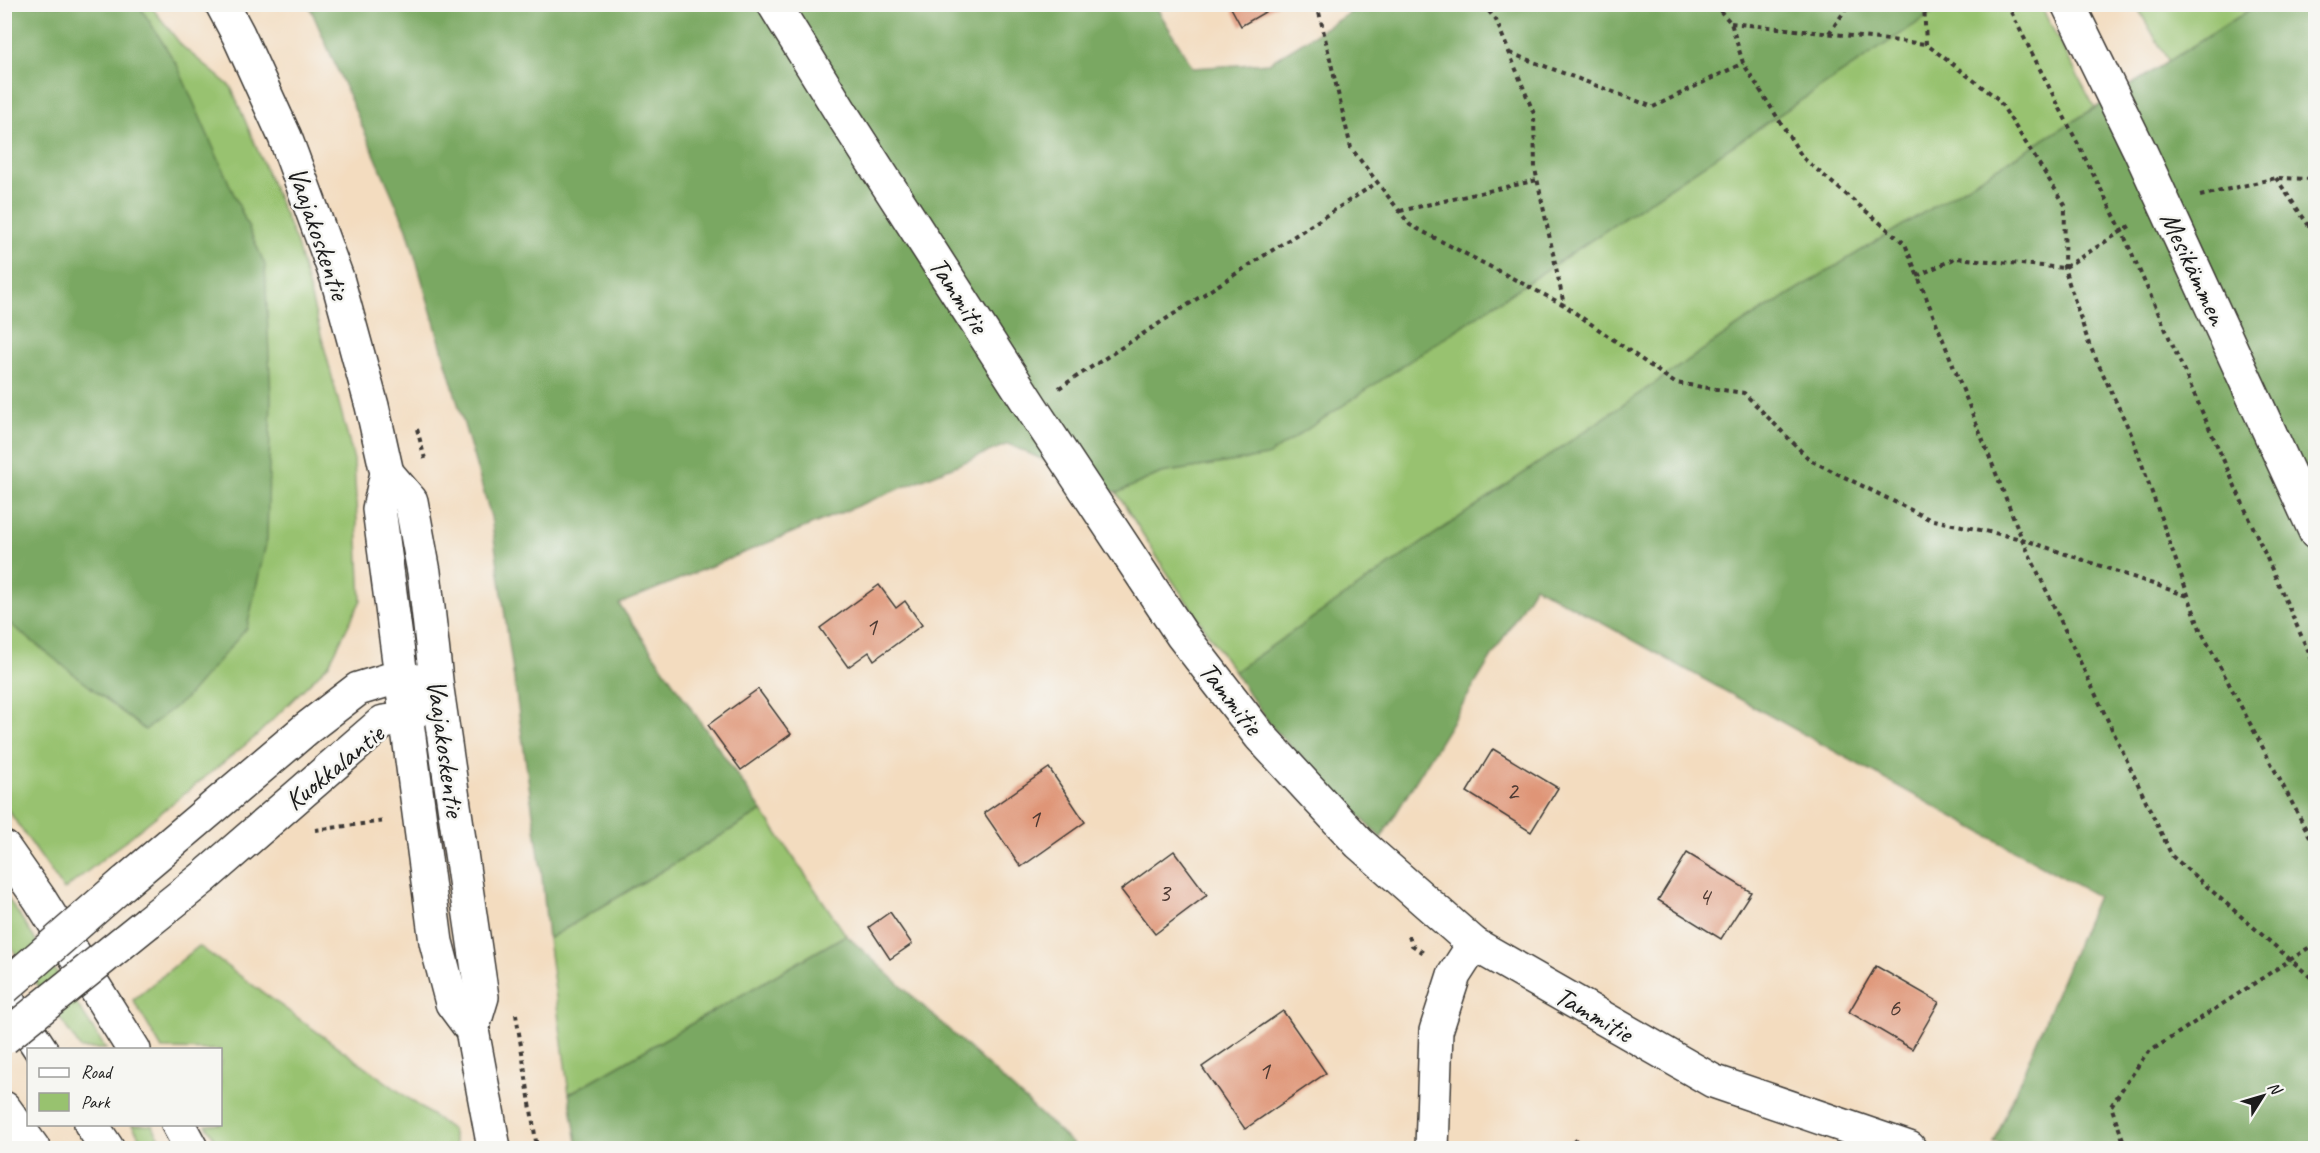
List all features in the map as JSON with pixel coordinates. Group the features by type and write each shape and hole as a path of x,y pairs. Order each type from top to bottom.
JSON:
{"main road":[{"name":"Vaajakoskentie","path":"222,4 285,136 337,278 372,405 387,473 379,509 436,942 452,1003 472,1030 494,1149"},
{"name":"Tammitie","path":"774,4 846,121 1182,635 1260,736 1359,843 1474,944 1713,1081 1910,1149"},
{"name":"Mesikämmen","path":"2068,4 2141,153 2316,533"},
{"name":"Vaajakoskentie","path":"387,473 411,501 424,572 437,689 480,976 482,997 472,1030"},
{"path":"401,676 437,689"},
{"name":"Kuokkalantie","path":"4,988 306,729 358,689 401,676"},
{"name":"Kuokkalantie","path":"4,1038 203,878 383,722 407,719 437,689"},
{"path":"4,848 39,898 133,1048"},
{"path":"1432,1149 1436,1030 1454,975 1474,944"},
{"path":"4,994 40,1048"},
{"path":"4,1108 33,1149"},
{"path":"92,1126 107,1149"},
{"path":"179,1126 191,1149"}],"path":[{"path":"172,4 176,9"},
{"path":"1317,4 1351,148 1410,225 1564,305 1675,382 1744,393 1810,460 1929,519 2022,539 2188,596"},
{"path":"1484,4 1496,20 1534,114 1537,180 1564,305"},
{"path":"1714,4 1731,24 1743,63 1803,158 1905,244 2022,539 2172,855 2316,982"},
{"path":"1829,34 1850,4"},
{"path":"1924,4 1926,44"},
{"path":"2007,4 2122,231 2316,669"},
{"path":"1731,24 1926,44 1998,99 2065,205 2064,268 2089,344 2132,436 2200,629 2316,848"},
{"path":"1509,52 1653,107 1743,63"},
{"path":"2276,178 2316,236"},
{"path":"1400,211 1537,180"},
{"path":"1031,407 1378,182"},
{"path":"1917,276 1956,258 2064,268"},
{"path":"308,831 388,821 418,814"},
{"path":"2126,1149 2112,1106 2146,1054 2316,943"}],"green space":[{"path":"4,5 150,5 182,46 231,87 297,244 354,460 361,600 329,664 254,738 64,890 5,806"},
{"path":"4,5 139,5 177,65 265,265 271,398 267,539 247,628 185,699 145,730 5,620"},
{"path":"309,5 1155,5 1193,68 1269,63 1362,5 1944,5 1267,456 1161,473 1117,493 1008,444 619,604 762,811 548,939 542,877 491,517 407,229"},
{"path":"1944,5 2040,5 2095,108 1744,322 1234,672 1117,493 1161,473 1267,456"},
{"path":"2136,5 2257,5 2169,62"},
{"path":"2257,5 2315,5 2315,1148 2024,1148 1994,1143 2097,896 1535,586 1381,838 1271,726 1234,672 1744,322 2095,108"},
{"path":"762,811 846,935 569,1094 548,939"},
{"path":"4,893 105,1048 80,1048 5,938"},
{"path":"846,935 1077,1148 578,1148 569,1094"},
{"path":"199,946 452,1130 456,1148 220,1148 207,1126 222,1126 222,1048 161,1048 133,1000"},
{"path":"133,1126 153,1126 166,1148 147,1148"}],"building":[{"path":"1229,4 1279,4 1241,26"},
{"path":"879,585 896,608 905,601 922,625 874,660 869,652 848,667 820,628"},
{"path":"758,689 791,734 741,770 708,725"},
{"path":"1493,749 1558,788 1531,832 1467,792"},
{"path":"1049,768 1085,822 1021,867 984,813"},
{"path":"1174,851 1207,895 1155,934 1121,890"},
{"path":"1687,853 1751,892 1721,939 1658,900"},
{"path":"890,912 912,944 890,959 869,927"},
{"path":"1876,966 1939,1002 1912,1049 1849,1012"},
{"path":"1283,1011 1326,1073 1245,1129 1202,1067"},
{"path":"1576,1139 1583,1148 1564,1148"}]}
